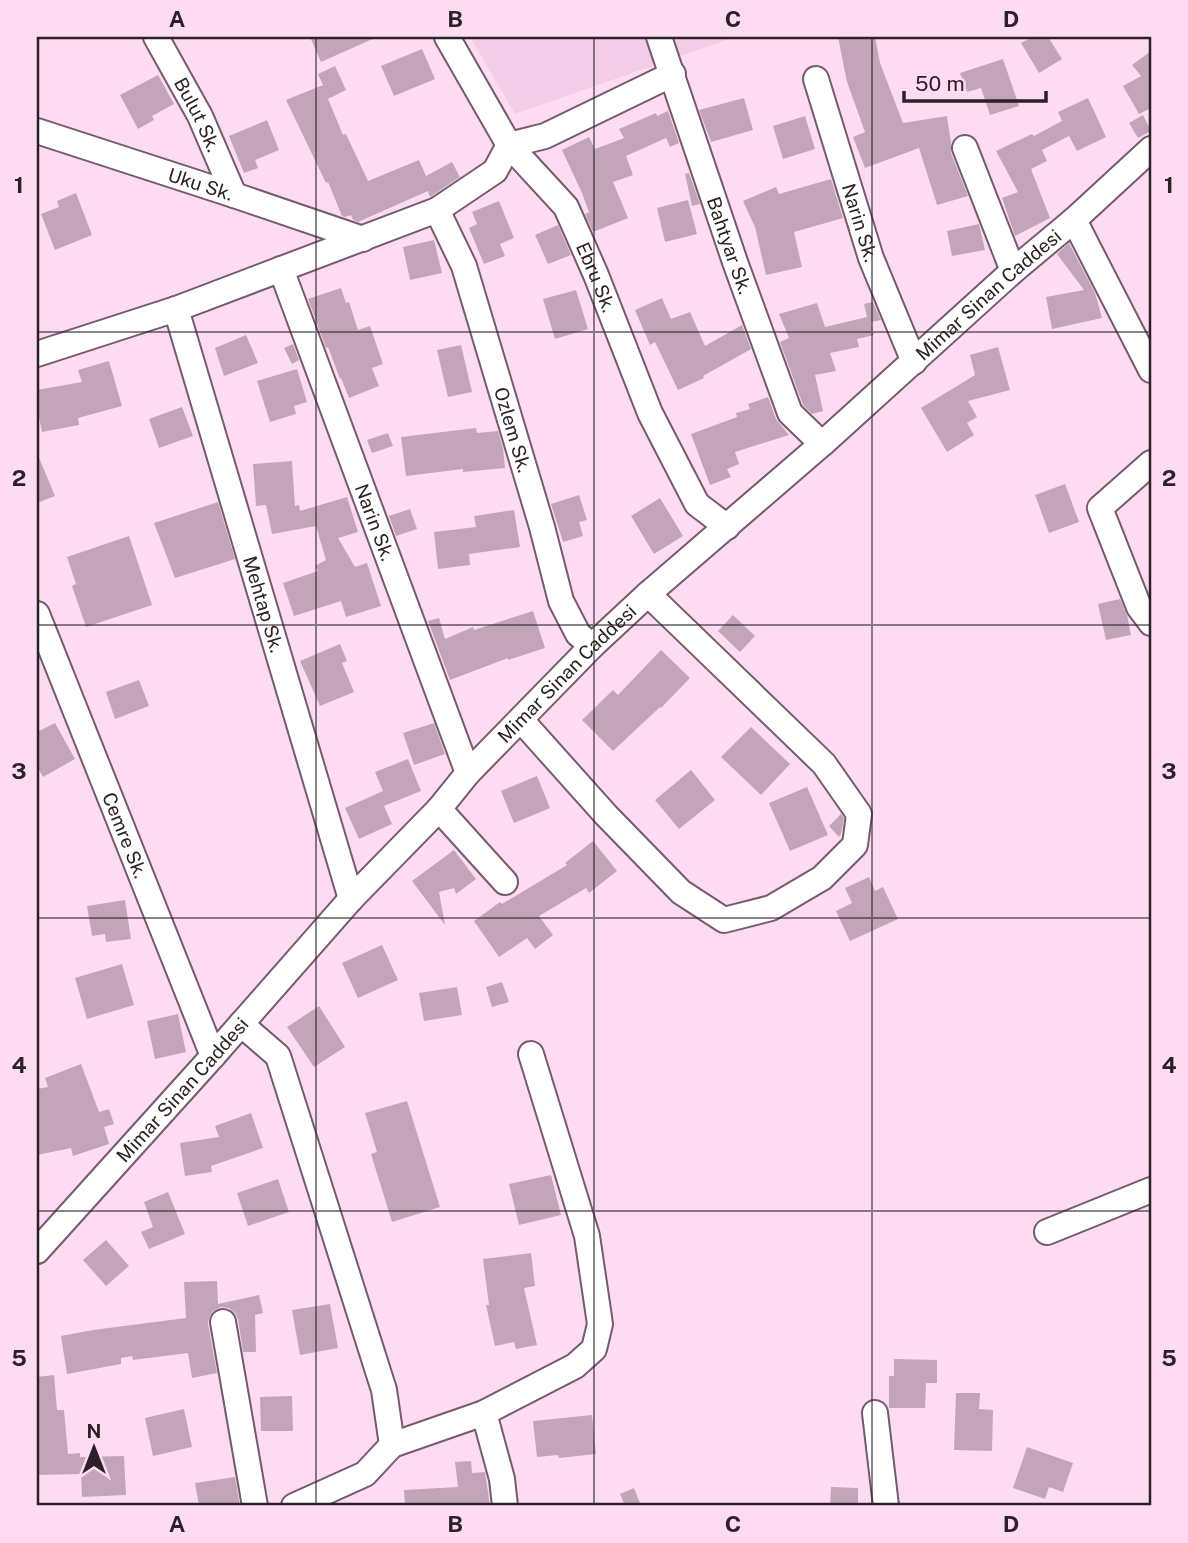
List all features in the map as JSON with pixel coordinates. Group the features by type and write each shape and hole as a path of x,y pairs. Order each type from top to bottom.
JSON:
{"street":[{"name":"Bulut Sk.","path":"156,37 200,116 234,195"},
{"name":"Ebru Sk.","path":"447,37 509,145 566,207 656,425 697,504 727,527"},
{"name":"Bahtyar Sk.","path":"659,37 735,262 790,413 822,444"},
{"path":"37,354 176,309 437,210 495,171 509,145 545,136 673,74"},
{"name":"Narin Sk.","path":"816,79 872,258 914,362"},
{"name":"Uku Sk.","path":"37,131 363,239"},
{"path":"965,148 1013,271"},
{"name":"Mimar Sinan Caddesi","path":"37,1251 351,899 439,809 468,773 592,646 1151,149"},
{"name":"Ozlem Sk.","path":"437,210 464,266 561,601 578,634 592,646"},
{"path":"1074,220 1151,370"},
{"name":"Narin Sk.","path":"281,269 468,773"},
{"name":"Mehtap Sk.","path":"176,309 351,899"},
{"path":"1151,463 1100,508 1139,607 1151,622"},
{"path":"521,720 606,815 681,892 724,920 771,908 822,878 855,845 859,814 824,764 648,594"},
{"name":"Cemre Sk.","path":"37,614 213,1056"},
{"path":"439,809 505,882"},
{"path":"241,1024 278,1056 384,1390 392,1445"},
{"path":"294,1506 322,1500 365,1474 392,1445 484,1413 575,1366 594,1349 600,1324 587,1236 531,1054"},
{"path":"1047,1233 1151,1190"},
{"path":"223,1322 256,1506"},
{"path":"484,1413 502,1479 505,1506"},
{"path":"875,1413 886,1506"}],"shaded area":[{"path":"470,37 735,37 515,114"}],"building":[{"path":"310,37 377,37 321,62"},
{"path":"838,37 875,37 880,63 903,123 947,116 951,153 968,196 937,205 919,148 865,168 853,137 865,132 847,82"},
{"path":"1033,37 1048,37 1062,59 1039,73 1021,43"},
{"path":"422,49 435,79 394,96 381,66"},
{"path":"1151,51 1151,108 1139,114 1123,86 1141,76 1132,65"},
{"path":"1003,59 1019,106 990,115 981,88 967,92 960,73"},
{"path":"335,66 346,90 328,99 343,135 346,134 368,181 419,160 426,176 452,162 460,177 430,197 428,191 358,222 353,220 351,215 342,216 328,182 326,183 286,100 323,85 318,74"},
{"path":"158,75 174,104 152,116 154,120 138,129 120,95"},
{"path":"744,98 753,130 711,142 699,110"},
{"path":"1088,98 1106,137 1077,151 1069,136 1042,150 1047,161 1031,169 1050,218 1015,236 1002,198 1018,192 996,151 1062,121 1058,112"},
{"path":"668,111 679,143 670,147 666,138 626,156 633,175 613,182 628,218 593,232 585,214 589,212 582,193 562,150 589,137 595,149 624,138 619,129 656,113 657,116"},
{"path":"1143,115 1151,131 1138,138 1129,123"},
{"path":"805,116 815,149 783,159 773,126"},
{"path":"267,120 279,150 255,160 258,168 244,173 229,136"},
{"path":"689,173 700,204 692,206 685,174"},
{"path":"831,179 843,218 794,232 802,267 766,275 755,227 743,201 776,187 779,194"},
{"path":"76,193 92,235 55,250 41,214 59,207 57,201"},
{"path":"688,200 697,234 665,242 657,208"},
{"path":"499,201 514,238 500,244 505,256 484,264 469,228 477,224 472,212"},
{"path":"979,224 985,250 952,256 947,231"},
{"path":"558,225 571,255 548,264 535,235"},
{"path":"434,240 442,273 410,280 403,247"},
{"path":"1069,243 1095,293 1102,318 1052,329 1046,297 1084,290 1057,254"},
{"path":"341,288 346,303 349,302 358,330 370,326 383,364 372,368 379,386 349,398 328,347 326,348 308,299"},
{"path":"576,290 588,329 555,339 543,299"},
{"path":"662,298 671,319 690,312 705,346 742,325 751,349 703,376 704,378 678,390 655,342 650,345 635,310"},
{"path":"873,302 881,320 871,322 874,335 857,339 859,347 830,353 836,371 815,375 823,411 812,414 803,405 780,342 789,338 779,314 817,303 825,327 867,317 864,304"},
{"path":"246,335 258,363 224,376 215,348"},
{"path":"293,344 299,360 292,364 284,348"},
{"path":"461,345 472,392 448,397 437,350"},
{"path":"998,347 1010,390 968,401 977,417 967,423 974,435 947,452 921,408 975,375 970,355"},
{"path":"109,361 122,406 78,418 79,425 42,432 37,390 82,382 78,370"},
{"path":"297,369 307,402 294,406 296,414 270,422 257,381"},
{"path":"768,397 776,419 789,435 735,452 739,464 727,469 731,477 710,485 691,434 737,417 736,413 750,409 748,404"},
{"path":"182,407 193,436 159,448 149,419"},
{"path":"476,428 477,433 498,431 505,468 463,472 463,469 406,476 401,437"},
{"path":"388,433 393,446 372,453 367,440"},
{"path":"37,453 55,496 37,503"},
{"path":"292,461 295,506 299,505 300,511 347,497 358,532 338,538 355,567 367,563 381,606 346,617 341,601 294,616 283,583 318,571 315,566 326,560 316,526 272,534 266,505 256,506 253,464"},
{"path":"1065,484 1079,522 1049,533 1035,495"},
{"path":"579,495 587,520 579,522 583,536 563,542 551,504"},
{"path":"660,498 683,536 654,554 631,516"},
{"path":"218,502 235,559 175,578 154,523"},
{"path":"410,509 417,529 396,536 389,516"},
{"path":"514,510 520,547 469,554 470,565 438,569 434,532 476,527 474,516"},
{"path":"129,536 152,605 86,627 72,586 76,584 67,557"},
{"path":"1120,599 1131,635 1106,640 1098,604"},
{"path":"533,611 545,648 508,658 450,680 428,621 439,618 445,639 473,627 474,630"},
{"path":"733,615 755,636 740,652 718,631"},
{"path":"340,644 347,661 342,663 354,692 320,706 300,661"},
{"path":"661,650 690,678 613,751 582,720 613,690 618,695"},
{"path":"139,680 149,706 115,719 106,692"},
{"path":"55,723 75,759 43,777 37,766 37,732"},
{"path":"434,723 445,754 414,765 403,733"},
{"path":"751,727 790,764 761,795 721,757"},
{"path":"408,759 421,791 384,806 392,824 359,839 345,808 383,791 375,772"},
{"path":"691,770 715,800 679,829 655,800"},
{"path":"537,776 550,808 514,823 501,791"},
{"path":"807,787 828,835 790,851 769,803"},
{"path":"841,814 844,818 839,837 829,826"},
{"path":"593,841 617,871 589,893 586,888 539,916 553,935 535,949 527,938 499,957 474,921 500,902 502,904 567,865 565,863"},
{"path":"454,850 476,879 456,894 454,888 439,892 445,925 412,881"},
{"path":"869,877 875,891 883,887 898,919 850,941 836,911 852,903 845,888"},
{"path":"125,900 131,939 106,942 105,934 92,936 87,906"},
{"path":"382,945 398,980 358,998 342,963"},
{"path":"122,964 134,1005 87,1019 75,978"},
{"path":"502,982 509,1002 492,1007 486,987"},
{"path":"457,987 462,1015 424,1021 419,993"},
{"path":"319,1006 345,1047 314,1067 287,1027"},
{"path":"178,1014 186,1052 155,1059 147,1021"},
{"path":"81,1064 99,1112 109,1109 114,1124 104,1127 109,1144 73,1156 71,1148 37,1155 37,1089 48,1087 45,1078"},
{"path":"407,1101 440,1207 392,1222 371,1154 377,1152 365,1113"},
{"path":"251,1113 263,1148 211,1166 212,1172 185,1176 180,1143 219,1137 215,1126"},
{"path":"551,1175 561,1215 519,1225 509,1184"},
{"path":"278,1179 289,1212 248,1226 237,1193"},
{"path":"168,1192 185,1234 149,1249 141,1232 153,1227 144,1202"},
{"path":"106,1240 129,1266 106,1286 83,1260"},
{"path":"531,1253 535,1286 524,1288 537,1345 516,1349 514,1342 495,1346 486,1305 489,1305 483,1259"},
{"path":"217,1281 218,1304 259,1295 263,1313 255,1315 256,1352 243,1352 238,1319 229,1308 221,1307 213,1311 208,1324 217,1373 192,1378 188,1353 133,1360 132,1356 121,1358 121,1364 67,1374 61,1336 186,1318 184,1282"},
{"path":"330,1304 338,1348 300,1355 292,1310"},
{"path":"894,1359 937,1360 937,1383 926,1383 925,1408 889,1408 889,1376 894,1376"},
{"path":"54,1375 57,1410 64,1410 68,1454 80,1453 80,1457 124,1456 126,1495 82,1497 81,1474 37,1475 37,1377"},
{"path":"956,1393 980,1393 979,1409 993,1410 992,1451 954,1450"},
{"path":"292,1396 293,1431 261,1431 260,1397"},
{"path":"184,1409 192,1447 153,1456 145,1418"},
{"path":"592,1415 596,1454 559,1458 558,1455 537,1457 533,1421"},
{"path":"1027,1447 1073,1463 1063,1492 1049,1487 1045,1499 1013,1488"},
{"path":"471,1461 472,1473 485,1472 490,1506 405,1506 404,1490 458,1487 455,1462"},
{"path":"235,1477 240,1506 199,1506 195,1483"},
{"path":"831,1487 858,1488 858,1506 830,1506"},
{"path":"634,1488 641,1506 625,1506 620,1494"}]}
